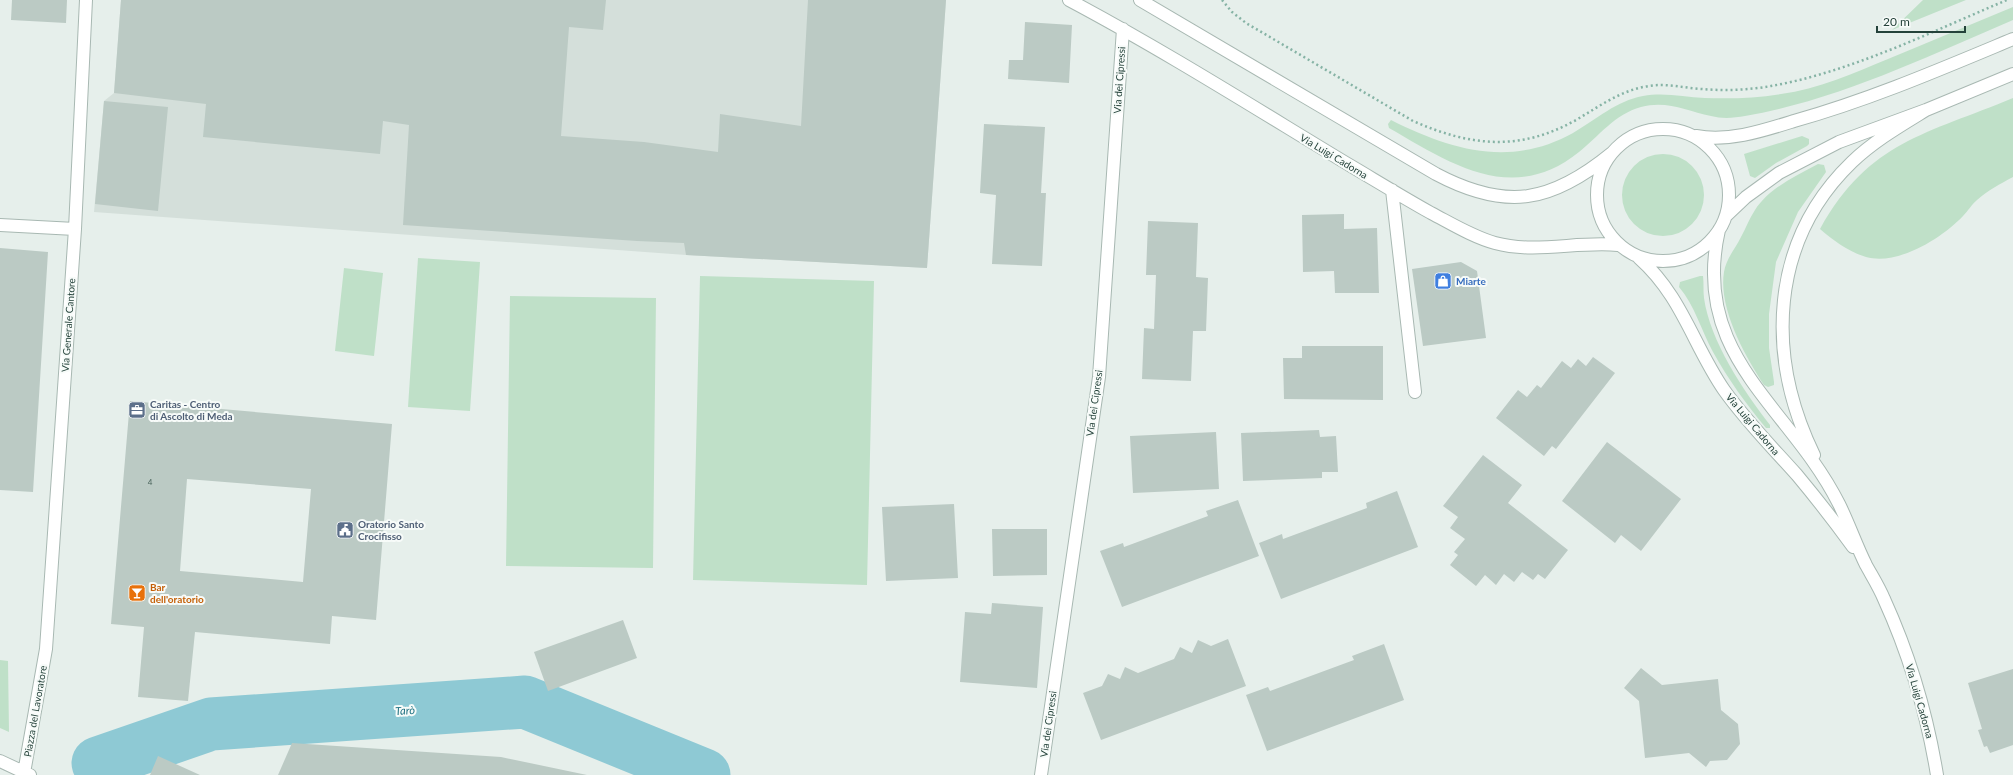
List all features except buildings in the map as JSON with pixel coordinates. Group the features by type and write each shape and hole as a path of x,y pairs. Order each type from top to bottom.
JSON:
{"street":[{"name":"Via Generale Cantore","path":"46,649 75,229 86,0"},
{"name":"Via Luigi Cadorna","path":"1069,0 1123,29 1463,231 1508,246 1528,248 1600,243 1618,245"},
{"path":"1140,0 1436,174 1473,191 1492,196 1511,198 1546,192 1573,181 1593,169 1630,138 1653,130 1677,130 1710,138 1731,138 1823,113 1910,82 2013,39"},
{"name":"Via dei Cipressi","path":"1041,775 1099,377 1123,29"},
{"path":"1727,215 1764,184 1805,159 1839,142 1926,110 2013,74"},
{"path":"1826,480 1800,422 1790,391 1784,357 1782,328 1783,302 1790,265 1811,215 1824,194 1838,177 1881,138 1926,110"},
{"path":"1612,153 1600,174 1597,189 1597,205 1601,220 1608,233 1618,245 1638,257 1663,262 1688,257 1709,244 1719,230 1727,215 1730,198 1729,187 1722,165 1708,147 1689,134"},
{"path":"1392,190 1415,392"},
{"path":"0,225 75,229"},
{"name":"Via Luigi Cadorna","path":"1719,230 1713,267 1717,307 1723,328 1753,384 1826,480 1839,504 1866,564 1884,598 1915,679 1926,715 1937,775"},
{"name":"Via Luigi Cadorna","path":"1638,257 1651,268 1673,297 1682,311 1708,364 1740,412 1833,518 1866,564"},
{"name":"Piazza del Lavoratore","path":"27,774 46,649"},
{"path":"0,761 27,774"}],"path":[{"path":"1222,0 1232,12 1246,24 1413,122 1440,133 1464,140 1507,142 1551,132 1575,120 1613,97 1650,86 1668,85 1722,90 1748,89 1804,79 1879,53 2007,0"}],"shaded area":[{"path":"121,0 946,0 927,268 686,255 94,212 104,101 114,93"}],"green space":[{"path":"1923,0 1966,0 1892,30"},
{"path":"2013,7 2013,20 1881,76 1780,109 1732,118 1715,117 1668,105 1650,105 1632,110 1615,120 1579,152 1554,168 1530,176 1506,177 1482,173 1458,165 1389,128 1388,124 1391,120 1413,131 1458,147 1481,151 1504,152 1526,150 1550,144 1573,133 1615,106 1633,98 1659,94 1705,98 1753,97 1795,92 1809,88 1862,70"},
{"path":"2013,98 2013,177 1981,196 1973,203 1963,216 1932,241 1905,254 1878,259 1866,257 1848,249 1836,242 1820,229 1839,200 1859,176 1880,158 1927,132"},
{"path":"1802,136 1809,139 1809,144 1807,146 1776,163 1755,178 1750,176 1744,154"},
{"path":"1663,154 1679,157 1692,166 1701,179 1704,195 1701,211 1692,224 1679,233 1663,236 1647,233 1634,224 1625,211 1622,195 1625,179 1634,166 1647,157"},
{"path":"1818,164 1824,165 1826,172 1798,212 1776,262 1769,314 1769,348 1774,385 1768,387 1764,385 1741,346 1729,316 1723,286 1725,267 1751,217 1761,202 1784,183"},
{"path":"418,258 480,262 470,411 408,407"},
{"path":"344,268 383,273 374,356 335,351"},
{"path":"700,276 874,281 867,585 693,580"},
{"path":"1703,276 1704,298 1707,314 1720,348 1739,381 1770,425 1770,428 1766,428 1725,372 1709,344 1698,318 1685,294 1679,287 1680,282"},
{"path":"510,296 656,298 653,568 506,566"},
{"path":"0,660 8,661 9,732 0,728"}],"waterway":[{"name":"Tarò","path":"98,763 211,724 525,702 704,775"}],"place":[{"name":"Miarte","path":"1443,281"},
{"name":"Caritas - Centro di Ascolto di Meda","path":"137,410"},
{"name":"Oratorio Santo Crocifisso","path":"345,530"},
{"name":"Bar dell'oratorio","path":"137,593"}]}
